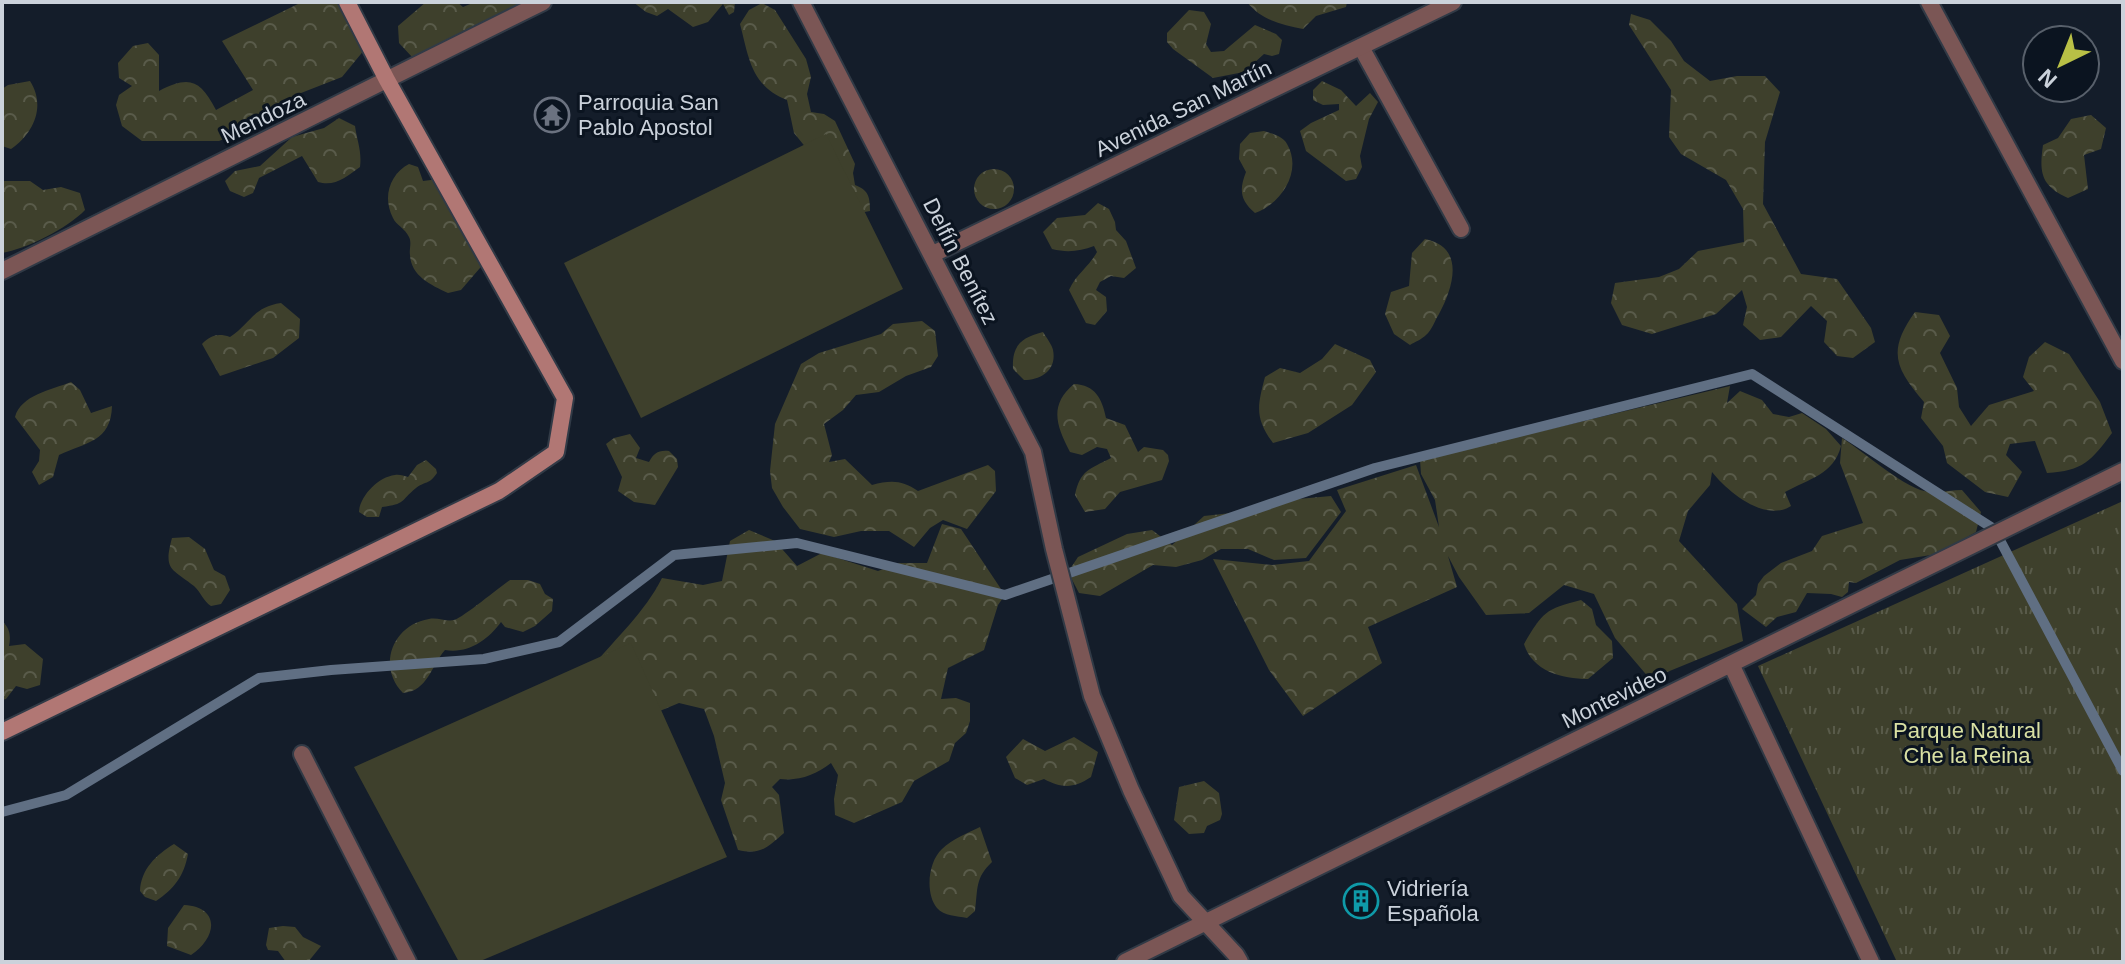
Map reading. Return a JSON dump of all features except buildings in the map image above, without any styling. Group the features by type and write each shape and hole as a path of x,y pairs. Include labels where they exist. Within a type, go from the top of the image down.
{"street":[{"path":"2,732 499,491 556,452 565,398 387,80 347,2"},
{"name":"Mendoza","path":"2,271 543,2"},
{"name":"Delfín Benítez","path":"801,2 1033,452 1092,696 1131,790 1181,896 1206,922"},
{"name":"Avenida San Martín","path":"933,254 1453,2"},
{"path":"1929,2 2123,361"},
{"path":"1361,47 1461,229"},
{"name":"Montevideo","path":"1125,962 2123,471"},
{"path":"1731,664 1871,962"},
{"path":"302,754 408,962"},
{"path":"1206,922 1240,962"}],"green space":[{"path":"302,2 350,2 365,49 342,77 301,93 273,119 219,141 142,141 122,126 116,105 119,95 132,86 119,78 118,63 133,46 148,43 159,55 159,91 179,83 193,83 205,92 216,110 253,90 222,41"},
{"path":"426,2 457,2 463,7 475,2 546,2 413,58 399,43 398,26"},
{"path":"633,2 735,2 734,12 729,15 723,4 708,22 693,27 668,9 657,16"},
{"path":"1247,2 1347,2 1346,7 1316,16 1303,29 1265,17"},
{"path":"762,3 775,10 806,59 811,77 807,94 811,112 824,114 835,121 855,164 855,185 867,194 870,211 859,213 794,133 787,100 766,87 753,70 740,24 749,10"},
{"path":"1189,10 1204,12 1211,24 1206,44 1211,52 1224,51 1255,25 1282,40 1279,54 1264,54 1244,72 1213,78 1167,42 1167,33"},
{"path":"1631,14 1650,20 1671,41 1684,61 1710,81 1737,76 1765,76 1780,92 1765,142 1763,204 1801,274 1837,279 1871,328 1875,342 1853,358 1837,356 1824,342 1827,321 1811,306 1781,337 1760,340 1743,325 1747,307 1742,290 1716,314 1652,334 1622,325 1611,303 1615,283 1659,277 1679,269 1698,251 1744,242 1743,209 1726,180 1681,154 1669,137 1671,90 1629,25"},
{"path":"30,81 37,100 35,118 19,143 11,149 2,146 2,89"},
{"path":"1322,81 1341,90 1356,106 1370,93 1378,102 1369,119 1360,156 1362,167 1356,179 1346,181 1306,151 1300,131 1339,110 1339,104 1323,105 1313,100 1313,90"},
{"path":"2091,115 2106,128 2101,149 2084,155 2088,189 2068,198 2052,189 2044,178 2041,163 2043,145 2058,138 2071,119"},
{"path":"339,118 355,126 359,146 360,167 350,174 335,182 318,182 302,156 259,178 253,193 244,197 230,191 225,181 235,171 260,166 292,137 324,128"},
{"path":"1264,131 1285,141 1291,154 1291,175 1281,194 1255,213 1242,194 1246,172 1239,159 1240,144 1250,133"},
{"path":"826,134 903,289 641,418 564,263"},
{"path":"409,164 418,167 423,181 439,179 486,261 461,290 448,293 435,287 418,274 411,262 410,239 394,220 388,202 393,180"},
{"path":"994,169 1008,175 1014,189 1008,203 994,209 980,203 974,189 980,175"},
{"path":"2,181 30,181 43,190 61,187 80,193 85,210 46,237 2,253"},
{"path":"1098,203 1109,209 1136,268 1124,278 1111,276 1100,282 1096,290 1106,297 1107,311 1095,325 1086,323 1069,290 1097,252 1094,246 1074,251 1052,249 1043,232 1057,218 1085,215"},
{"path":"1425,239 1438,243 1446,250 1453,269 1452,280 1430,330 1410,345 1394,334 1385,314 1391,292 1409,286 1412,253"},
{"path":"281,303 300,319 299,338 273,358 220,376 202,344 215,336 230,337 264,308"},
{"path":"1915,312 1939,315 1950,336 1940,353 1957,388 1959,407 1971,426 1989,405 2034,391 2023,377 2029,357 2045,342 2069,354 2100,402 2112,433 2085,463 2059,472 2047,473 2035,441 2010,444 2006,455 2022,472 2008,497 1985,492 1947,463 1943,446 1921,418 1924,402 1901,369 1898,349"},
{"path":"922,321 935,331 938,356 931,367 906,376 879,392 856,395 824,424 832,455 829,462 845,459 872,485 896,482 918,491 988,465 995,471 996,491 967,529 943,520 930,528 914,547 889,531 861,531 834,537 800,529 772,488 770,471 775,424 801,364 819,353 881,334 893,324"},
{"path":"1043,332 1052,348 1053,363 1042,376 1024,380 1013,369 1014,354 1023,340"},
{"path":"1335,344 1370,360 1376,372 1352,405 1308,433 1273,443 1259,412 1265,377 1280,368 1300,373 1322,359"},
{"path":"71,382 80,390 91,413 112,406 111,418 102,434 95,439 59,455 53,477 39,485 32,472 39,461 40,450 15,417 30,398"},
{"path":"1074,384 1087,387 1096,394 1106,418 1125,425 1138,452 1144,447 1163,450 1168,455 1162,480 1120,492 1105,509 1085,512 1075,495 1080,480 1087,471 1111,458 1107,449 1097,447 1082,455 1070,452 1057,416 1061,400"},
{"path":"1730,386 1727,403 1740,391 1762,400 1773,414 1789,417 1802,413 1826,429 1841,446 1827,469 1785,492 1791,506 1781,510 1770,511 1747,502 1712,472 1710,485 1688,511 1679,541 1737,604 1743,641 1650,679 1615,638 1594,594 1564,585 1529,613 1486,615 1448,556 1457,587 1368,627 1382,663 1303,716 1269,670 1213,559 1272,565 1309,561 1346,511 1337,490 1416,465 1439,527 1435,500 1421,474 1420,460"},
{"path":"630,434 640,448 636,458 649,462 657,453 669,451 677,459 678,467 655,505 634,502 618,491 622,477 606,444 614,438"},
{"path":"1842,438 1920,490 1962,490 1981,512 1976,532 1937,554 1900,560 1856,583 1849,582 1848,592 1842,597 1807,593 1796,612 1777,617 1766,627 1742,609 1756,595 1758,584 1764,576 1781,563 1812,551 1822,536 1863,523 1840,463"},
{"path":"426,460 436,469 437,473 432,479 399,503 382,507 379,517 367,517 359,512 366,494 376,483 395,475 408,477 417,465"},
{"path":"1331,496 1341,512 1306,558 1274,560 1248,549 1221,549 1202,560 1176,567 1153,565 1100,596 1079,593 1068,572 1078,557 1127,534 1152,530 1172,545 1204,516"},
{"name":"Parque Natural Che la Reina","path":"2123,501 2123,962 1897,962 1758,666"},
{"path":"942,524 961,529 1005,595 998,605 984,650 948,668 941,699 956,698 970,703 966,733 955,743 949,761 914,781 902,802 854,823 835,815 838,775 831,763 807,776 780,779 772,787 779,795 784,833 763,849 752,852 738,850 721,800 725,783 704,709 679,703 655,713 592,667 639,613 662,578 703,585 722,581 730,541 749,530 775,541 797,566 822,553 878,571 899,563 927,563"},
{"path":"189,537 205,549 214,570 225,576 230,590 221,604 211,606 194,586 171,568 172,538"},
{"path":"510,580 540,584 545,594 553,599 552,611 523,632 505,627 501,622 490,635 469,648 445,650 424,683 403,693 395,683 390,660 392,648 406,629 429,619 459,618"},
{"path":"1581,600 1592,609 1596,625 1612,641 1613,658 1588,679 1549,672 1534,661 1524,644 1546,613"},
{"path":"2,621 9,632 9,646 25,644 43,659 40,685 27,689 16,686 2,700"},
{"path":"631,643 727,857 478,962 459,962 354,767"},
{"path":"1074,737 1098,752 1091,777 1068,786 1044,779 1027,785 1015,778 1006,757 1023,739 1045,751"},
{"path":"1204,781 1219,793 1222,814 1220,820 1207,826 1204,833 1189,834 1174,820 1179,787"},
{"path":"980,827 992,862 980,878 975,911 967,918 947,914 933,902 931,869 946,845"},
{"path":"174,844 188,854 181,875 173,887 156,901 145,897 140,891 146,869"},
{"path":"184,905 204,911 211,924 206,940 191,955 167,946 168,928"},
{"path":"295,927 303,937 321,946 308,962 286,962 278,951 268,950 269,928"}],"waterway":[{"path":"2,812 66,795 259,678 484,659 559,642 674,555 797,543 1005,595 1375,468 1752,374 1994,529 2123,771"}],"place":[{"name":"Parroquia San Pablo Apostol","path":"552,115"},
{"name":"Vidriería Española","path":"1361,901"}]}
